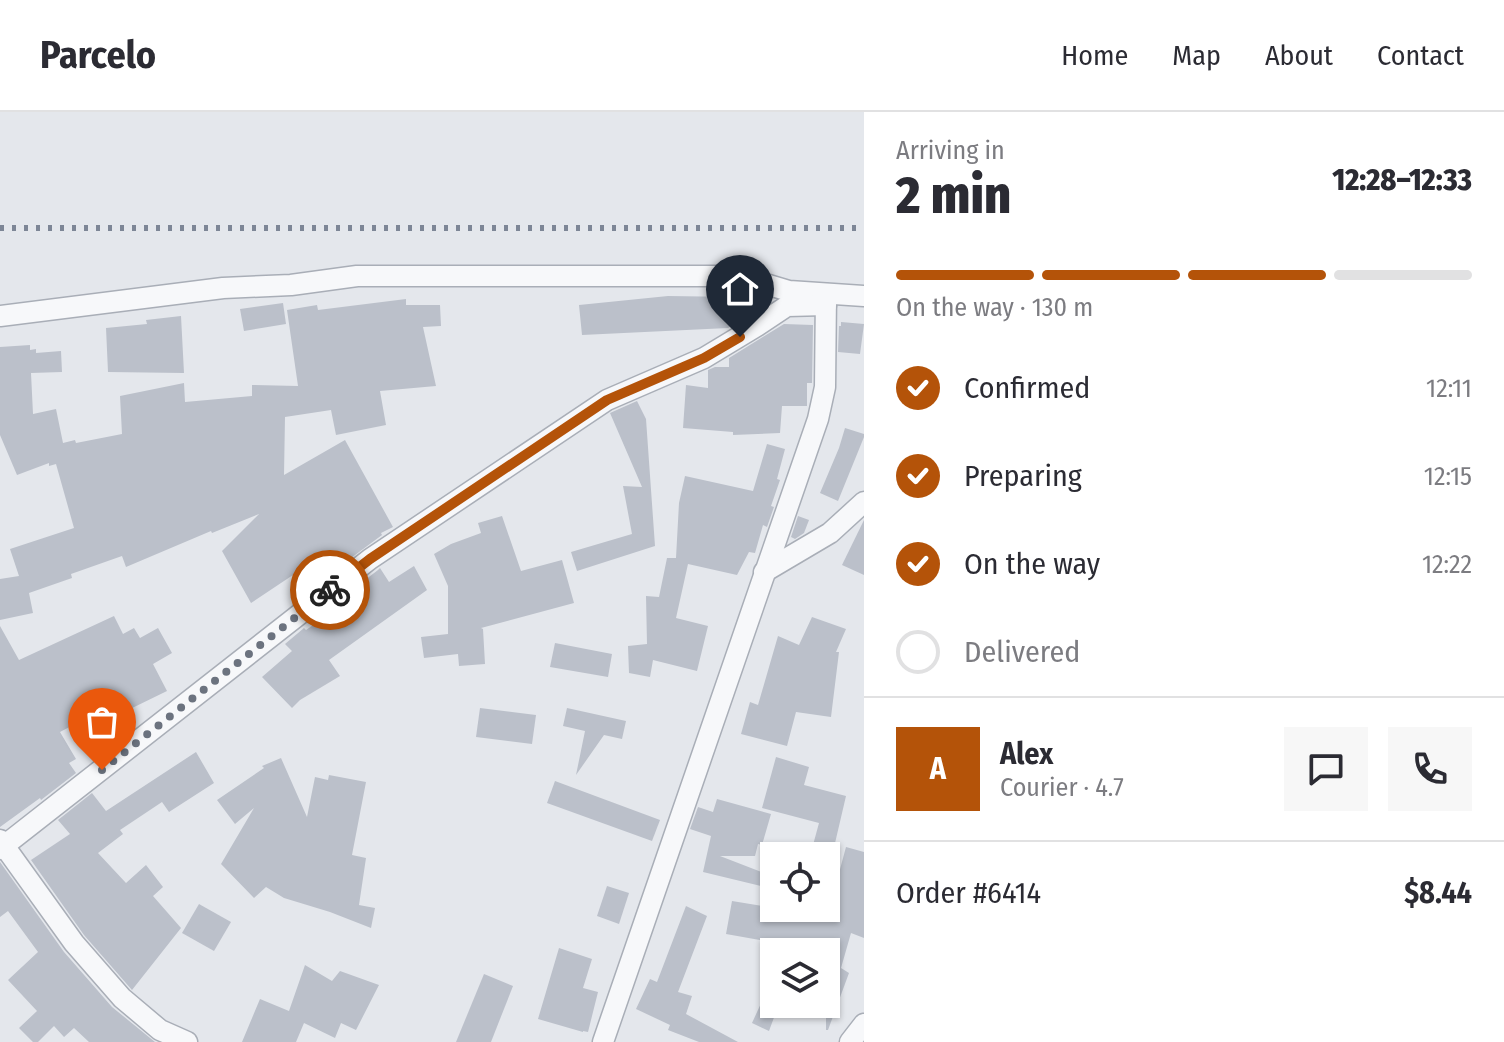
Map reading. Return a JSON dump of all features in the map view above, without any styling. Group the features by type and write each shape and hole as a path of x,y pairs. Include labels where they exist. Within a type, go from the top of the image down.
{"street":[{"path":"0,316 223,288 291,285 357,276 739,276 826,299"},
{"path":"187,1042 160,1030 122,998 74,943 1,845 370,559 607,400 704,358 787,306 864,296"},
{"path":"603,1042 818,419 825,387 826,299"},
{"path":"764,572 830,533 864,502"},
{"path":"850,1042 864,1024"}],"building":[{"path":"668,296 736,297 737,306 757,298 761,308 728,328 582,335 579,305"},
{"path":"406,299 406,305 440,305 441,326 423,327 436,386 380,391 386,425 336,435 331,410 285,417 284,475 345,440 393,527 320,581 315,572 301,581 296,573 251,603 222,551 259,514 126,567 122,556 71,574 72,578 29,593 33,613 0,620 0,579 19,576 10,549 74,528 56,464 49,466 49,463 17,475 0,435 0,347 30,345 30,350 36,349 36,353 61,351 62,372 31,373 33,414 56,409 63,443 75,440 76,443 122,434 120,396 184,383 185,402 252,396 252,385 298,386 287,310 317,305 318,310"},
{"path":"283,303 286,324 244,331 240,309"},
{"path":"181,316 184,373 108,372 106,328 147,324 146,320"},
{"path":"841,322 864,324 860,354 838,352"},
{"path":"784,324 813,325 812,383 807,383 807,406 782,406 780,433 733,435 733,432 683,428 686,385 708,388 708,370 729,367 729,358"},
{"path":"637,401 646,419 655,546 577,571 571,552 632,534 623,486 642,487 610,413"},
{"path":"845,428 864,434 864,437 838,501 820,493"},
{"path":"767,444 785,449 777,479 780,480 771,506 774,507 767,527 763,525 755,553 749,552 737,575 688,564 676,618 708,626 697,671 653,660 650,677 629,673 628,646 647,644 646,596 659,597 667,558 676,558 679,503 685,476 753,491"},
{"path":"502,516 521,571 562,560 574,603 481,628 485,664 459,666 458,654 424,658 421,637 448,634 448,586 434,554 481,533 478,523"},
{"path":"798,516 809,520 804,533 795,539 791,537"},
{"path":"864,520 864,575 842,565"},
{"path":"414,566 427,590 329,660 340,676 292,708 262,677 292,651 285,644 304,628 306,630 337,609 334,604 380,568 389,582"},
{"path":"114,616 123,634 134,628 140,638 158,628 172,653 153,664 167,691 124,712 119,701 60,732 76,759 69,763 76,773 0,827 0,626 19,660"},
{"path":"812,617 846,629 836,652 839,652 831,717 796,712 787,746 741,734 750,702 758,705 778,636 799,645"},
{"path":"555,643 612,654 608,677 550,667"},
{"path":"480,708 536,715 532,744 476,737"},
{"path":"567,708 626,721 622,739 604,735 576,775 585,731 563,726"},
{"path":"196,752 214,783 169,812 162,802 120,830 123,834 98,853 126,883 146,865 163,887 153,896 181,928 132,990 84,935 31,860 70,834 58,820 92,793 106,811"},
{"path":"776,757 809,767 804,785 846,796 835,842 814,842 819,823 762,808"},
{"path":"281,758 307,817 315,777 328,780 329,775 366,782 352,855 366,858 359,905 375,908 371,928 284,898 266,887 254,898 221,864 254,808 235,824 217,800 264,768 262,766"},
{"path":"555,781 660,820 652,841 547,803"},
{"path":"717,799 771,814 755,856 720,856 760,872 760,886 703,872 711,836 690,829 698,807 713,812"},
{"path":"846,847 864,852 864,938 851,933 841,968 849,973 840,997 840,938 760,940 726,934 732,901 760,906 760,922 840,922 840,869"},
{"path":"0,862 64,952 112,1007 155,1042 89,1042 74,1028 64,1037 54,1026 38,1042 33,1042 19,1028 37,1011 8,980 38,952 8,911 0,917"},
{"path":"607,886 629,893 619,924 597,916"},
{"path":"199,904 231,922 214,951 182,933"},
{"path":"686,906 707,916 678,992 692,996 686,1014 738,1042 699,1042 668,1030 670,1025 636,1009 650,979 657,982"},
{"path":"559,948 592,959 583,988 598,992 588,1032 538,1019"},
{"path":"305,965 332,981 340,971 379,985 356,1030 341,1023 335,1038 304,1023 296,1042 242,1042 260,999 289,1011"},
{"path":"484,974 513,986 491,1042 456,1042"},
{"path":"760,1006 760,1018 774,1018 769,1031 752,1023"},
{"path":"826,1018 832,1018 828,1030"}],"railway":[{"path":"0,228 864,228"}],"way so far":[{"path":"102,770 330,590"}],"route":[{"path":"330,590 370,559 607,400 704,358 740,337"}]}
